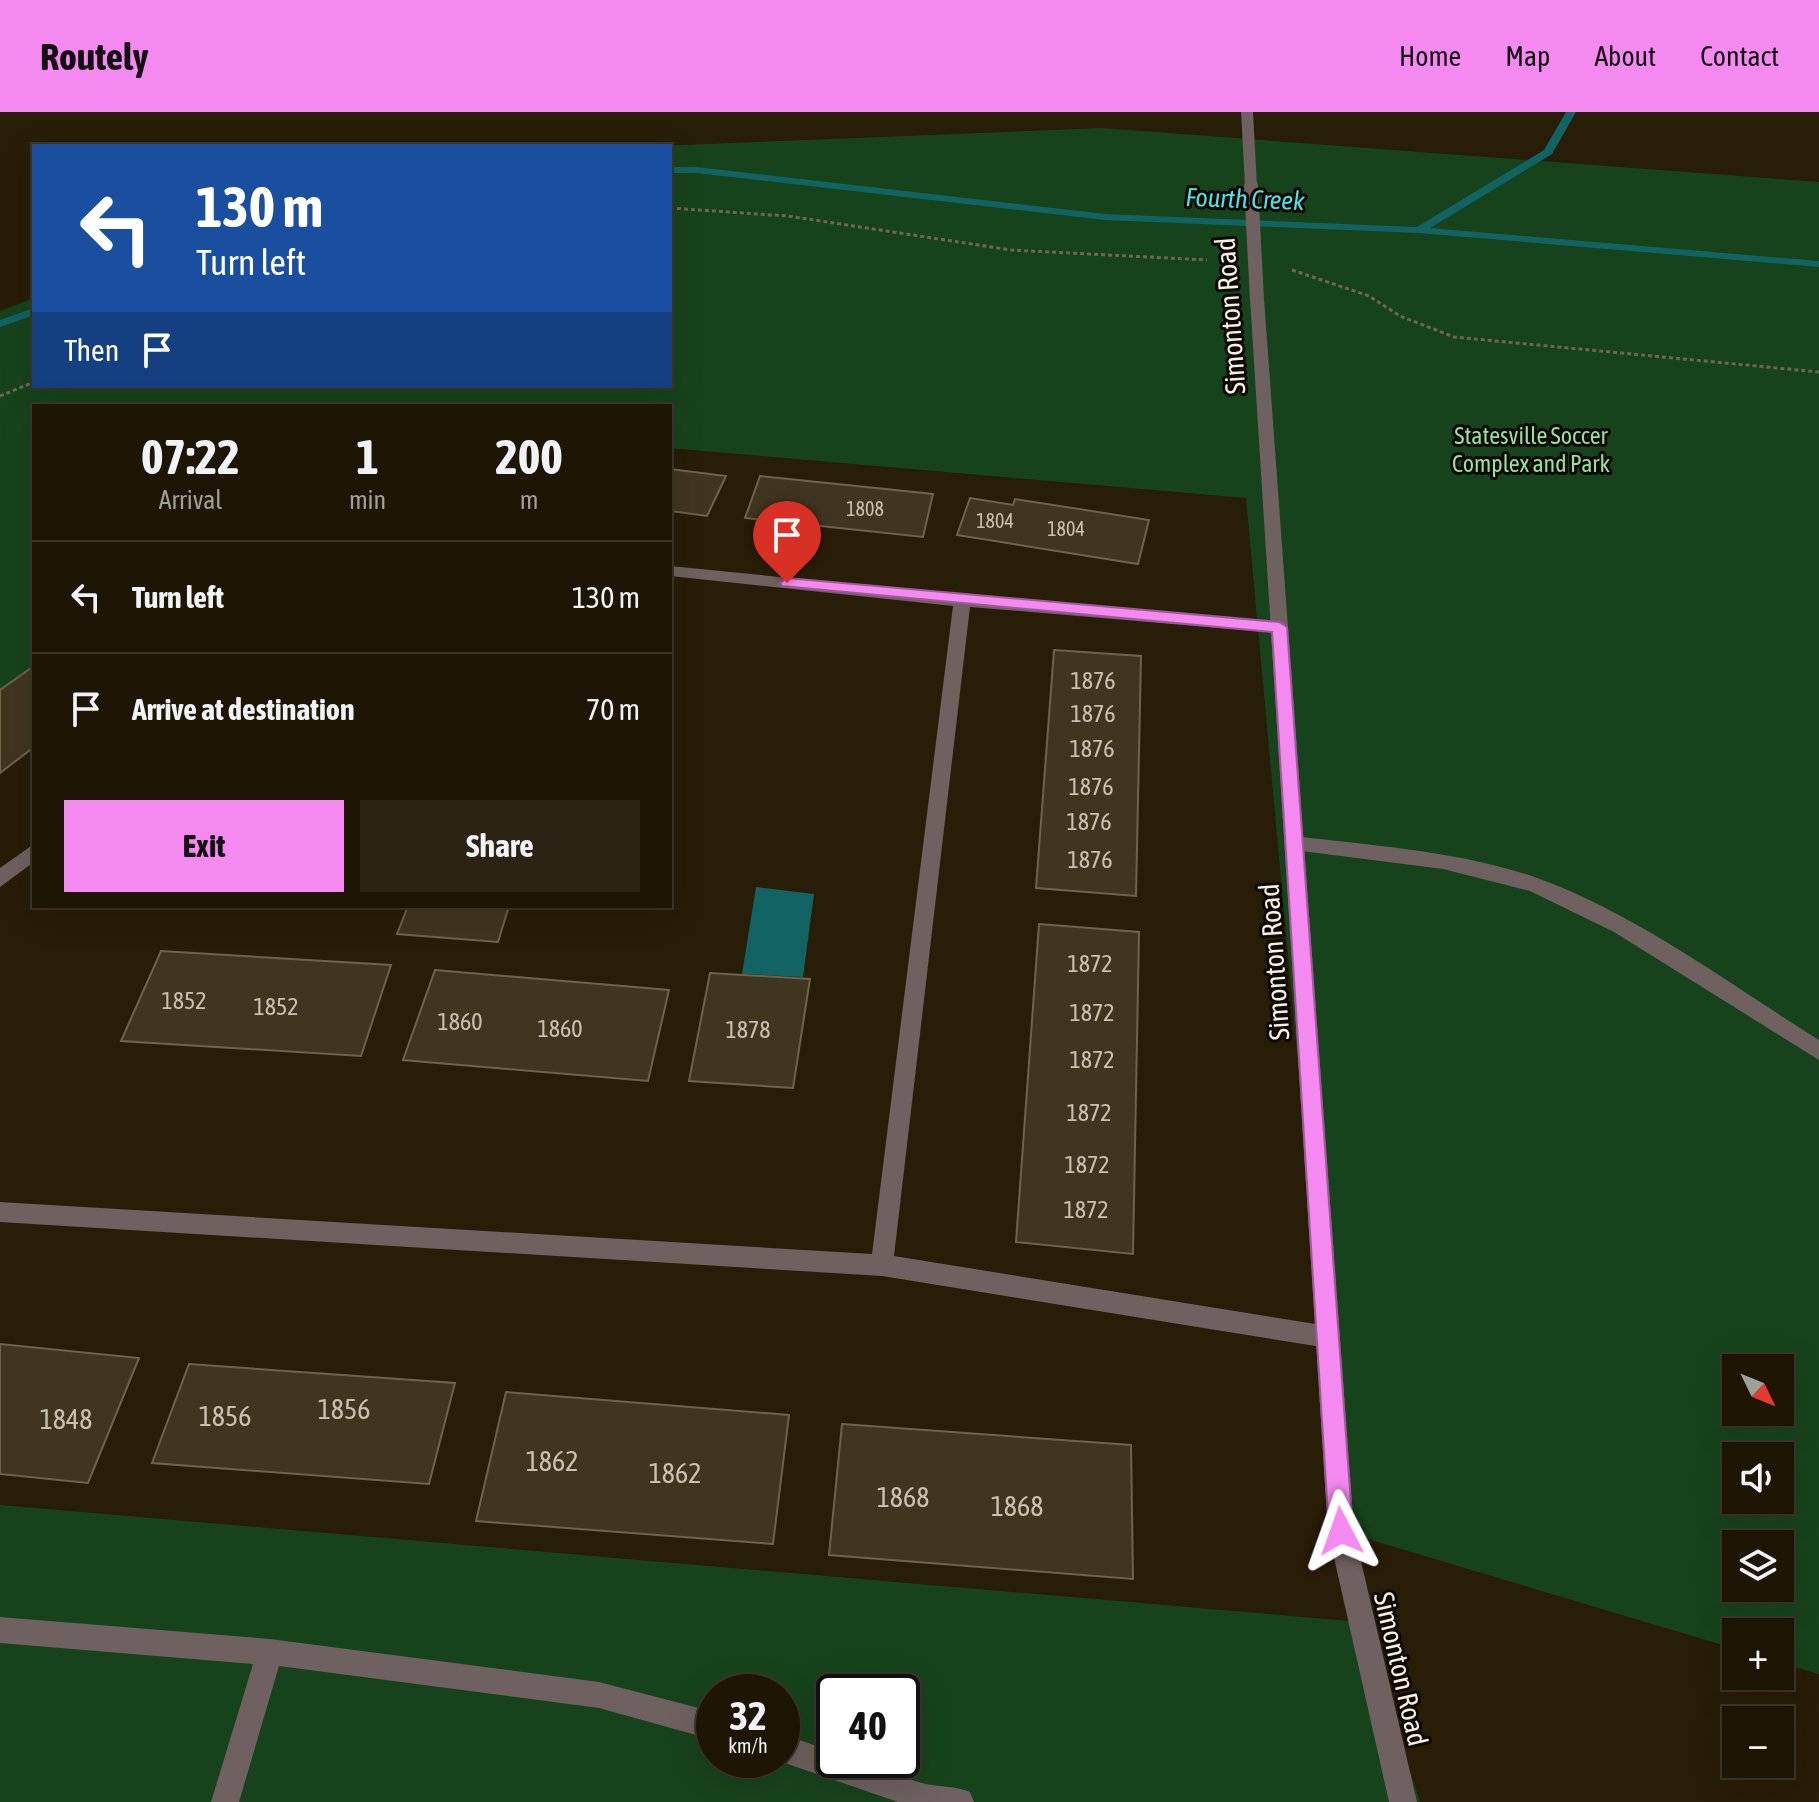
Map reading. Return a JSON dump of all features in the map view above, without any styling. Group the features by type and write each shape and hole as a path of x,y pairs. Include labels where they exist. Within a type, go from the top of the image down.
{"street":[{"name":"Simonton Road","path":"1247,112 1341,1531 1399,1801"},
{"path":"672,571 962,601 1279,627"},
{"path":"882,1265 962,601"},
{"path":"1294,843 1443,862 1535,885 1621,926 1819,1051"},
{"path":"0,879 32,853"},
{"path":"0,1212 882,1265 1328,1337"},
{"path":"0,1630 270,1652 599,1695 696,1721"},
{"path":"225,1802 270,1652"},
{"path":"800,1754 927,1798 960,1802"}],"path":[{"path":"672,208 780,217 1060,255 1207,260"},
{"path":"1292,270 1358,291 1400,316 1454,337 1819,372"},
{"path":"0,396 32,383"}],"green space":[{"name":"Statesville Soccer Complex and Park","path":"1102,128 1819,182 1819,1674 1794,1667 1794,1618 1722,1618 1722,1645 1341,1531 1246,498 672,448 672,404 32,404 32,674 0,697 0,311 32,299 32,388 672,388 672,145"},
{"path":"0,1505 1361,1622 1420,1802 0,1802"}],"water":[{"path":"756,887 814,894 803,977 742,974"}],"building":[{"path":"672,469 726,476 707,516 672,511"},
{"path":"760,476 933,494 923,537 745,518"},
{"path":"970,498 1013,505 1015,499 1149,520 1138,564 957,535"},
{"path":"1054,650 1141,656 1136,896 1036,888"},
{"path":"32,667 32,749 0,773 0,690"},
{"path":"407,908 508,908 498,942 397,934"},
{"path":"1039,924 1139,932 1133,1254 1016,1242"},
{"path":"161,951 391,965 361,1056 121,1041"},
{"path":"435,970 669,990 648,1081 403,1060"},
{"path":"710,973 810,979 793,1088 689,1081"},
{"path":"0,1344 139,1358 88,1483 0,1474"},
{"path":"189,1364 455,1383 429,1484 152,1463"},
{"path":"506,1392 789,1415 773,1544 476,1521"},
{"path":"842,1424 1131,1445 1133,1579 829,1555"}],"waterway":[{"path":"1419,230 1548,152 1571,112"},
{"name":"Fourth Creek","path":"672,170 696,170 1105,217 1419,230"},
{"name":"Fourth Creek","path":"1419,230 1819,264"},
{"name":"Fourth Creek","path":"0,324 32,312"}],"route":[{"path":"787,583 1279,627 1341,1531"}]}
